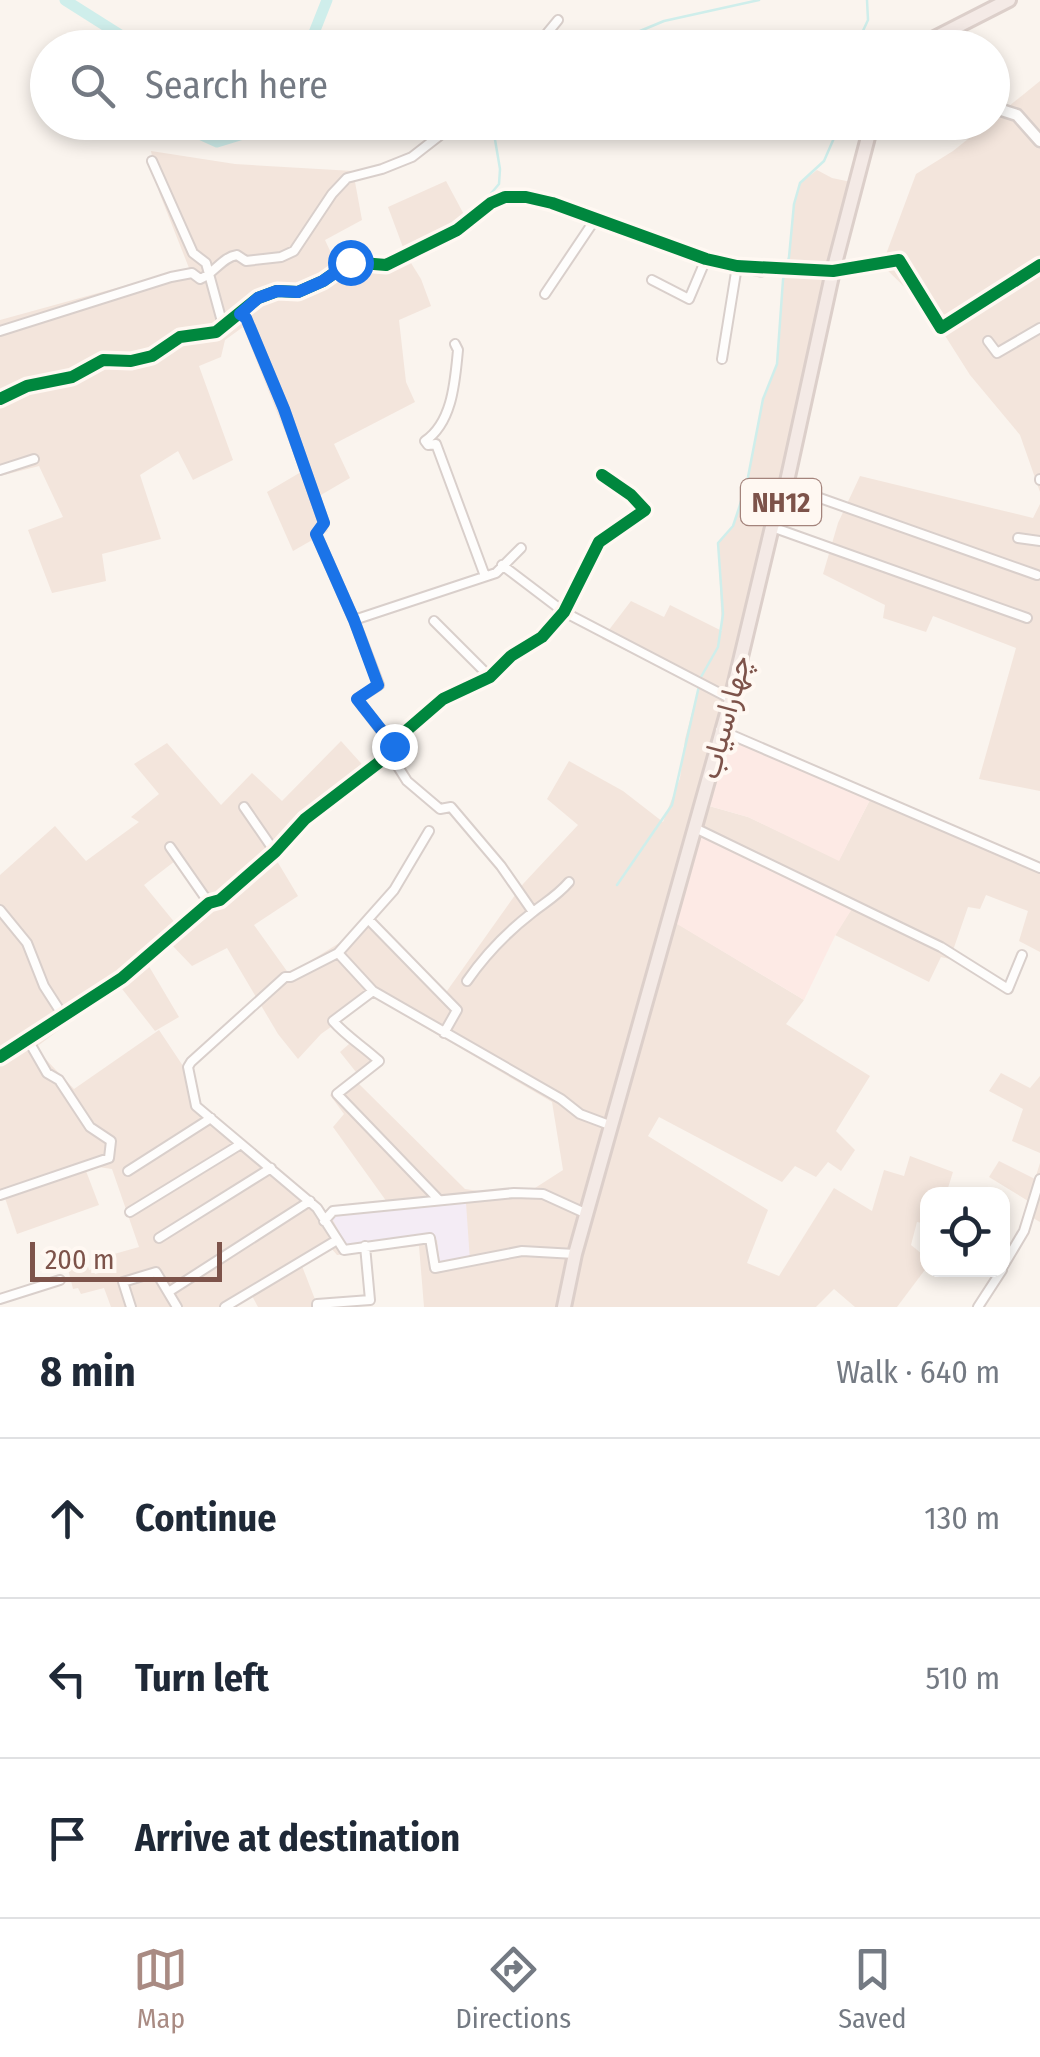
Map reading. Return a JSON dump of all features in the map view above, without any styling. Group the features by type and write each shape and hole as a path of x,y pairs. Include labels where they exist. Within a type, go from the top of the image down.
{"highway":[{"path":"951,30 1009,0"},
{"name":"چهاراسیاب","path":"568,1306 575,1254 720,730 732,699 772,527 786,486 832,272 867,140"}],"street":[{"path":"550,30 558,20"},
{"path":"1010,113 1018,115 1040,141"},
{"path":"0,331 171,278 192,273 200,280 211,276 230,256 237,255 246,261 294,251 347,178 412,156 433,140"},
{"path":"152,161 194,252 206,263 224,329"},
{"path":"0,399 27,386 72,377 103,360 131,361 152,356 180,337 224,329 258,298 277,291 298,292 350,262 386,265 457,230 505,197 552,203 706,259 760,270 832,272 902,261 905,273 941,328 1040,265"},
{"path":"545,294 596,218"},
{"path":"652,280 689,299 706,259"},
{"path":"722,359 737,266"},
{"path":"240,314 246,318 284,409 324,523 316,534 378,685 357,699 392,750 407,782 440,810 452,808 501,866 533,912"},
{"path":"988,342 997,353 1040,328"},
{"path":"455,344 450,406 435,434 425,440 428,445 436,444 485,576"},
{"path":"0,457 1,469 34,459"},
{"path":"0,1057 122,978 209,903 220,900 306,819 392,750 398,737 443,699 490,677 511,656 542,636 564,612 599,542 645,510 632,494 602,475"},
{"path":"786,486 1037,575"},
{"path":"772,527 1026,618"},
{"path":"1018,538 1040,541"},
{"path":"354,620 496,573 521,548"},
{"path":"502,565 564,612 732,699"},
{"path":"434,621 490,677"},
{"path":"720,730 1040,868"},
{"path":"244,807 274,852"},
{"path":"695,828 924,938 1008,988 1022,955"},
{"path":"429,831 394,890 338,954 284,978 191,1062 188,1068 196,1106 310,1201 344,1250 430,1238 435,1268 522,1251 575,1254"},
{"path":"170,847 209,903"},
{"path":"467,981 484,956 533,912 560,894 569,882"},
{"path":"0,910 27,943 44,986 62,1014"},
{"path":"369,920 457,1010 444,1033"},
{"path":"338,954 373,992 561,1098 580,1114 612,1126"},
{"path":"373,992 334,1020 350,1040 379,1060 337,1094 439,1200"},
{"path":"0,1195 109,1158 111,1142 90,1127 28,1040"},
{"path":"128,1172 211,1118"},
{"path":"130,1212 241,1144"},
{"path":"160,1238 270,1168"},
{"path":"1010,1256 1024,1232 1040,1179"},
{"path":"324,1222 334,1211 514,1193 543,1194 586,1214"},
{"path":"170,1291 310,1201"},
{"path":"1030,1209 1040,1215"},
{"path":"226,1307 338,1240"},
{"path":"317,1307 370,1300 365,1246"},
{"path":"131,1307 123,1282 156,1272 177,1307"},
{"path":"978,1307 997,1277"},
{"path":"0,1299 60,1280"}],"shaded area":[{"path":"1040,81 1040,492 1020,435 970,375 930,312 882,265 916,174 967,140 1010,140 1010,105"},
{"path":"151,151 235,164 353,171 362,220 325,240 338,268 388,267 404,250 388,207 446,181 468,222 411,263 431,306 399,320 406,382 415,402 334,444 350,478 314,499 328,531 293,551 267,492 301,472 243,327 225,340 221,357 199,366 233,460 193,480 178,451 140,475 161,539 102,554 106,581 52,593 28,530 63,517 39,466 0,476 0,320 189,268 159,192"},
{"path":"817,170 856,183 702,804 748,817 839,860 873,794 1040,868 1040,952 1019,941 1028,911 986,895 980,909 968,907 950,959 941,957 929,982 835,935 854,905 668,918 804,1000 786,1024 870,1076 836,1131 855,1150 841,1171 828,1162 816,1177 795,1166 782,1182 659,1117 648,1136 768,1210 747,1263 779,1276 834,1188 872,1211 884,1170 904,1176 910,1156 953,1172 948,1187 920,1187 920,1223 917,1222 911,1245 920,1252 920,1276 897,1307 855,1307 834,1289 816,1307 424,1307 419,1246 337,1255 331,1248 302,1266 318,1307 258,1307 251,1294 229,1307 111,1307 104,1288 81,1294 78,1288 73,1289 68,1269 86,1260 95,1274 114,1269 107,1256 139,1247 112,1169 98,1167 86,1171 99,1205 17,1234 4,1195 0,1196 0,875 55,826 86,861 139,822 131,817 159,794 134,764 167,743 221,805 252,773 282,801 341,741 368,771 274,856 298,896 254,925 289,974 367,926 442,998 523,884 578,825 547,799 569,761 623,791 663,822 680,778 699,686 602,639 631,601 664,617 670,605 722,631 718,543 733,526 739,508 763,399 777,364 794,204 800,183","holes":["175,861 205,903 180,929 144,885","169,942 192,966 227,948 278,1034 298,1059 321,1034 373,997 552,1102 563,1170 521,1197 465,1189 358,1083 384,1063 357,1037 340,1052 356,1072 330,1095 344,1114 333,1127 392,1209 325,1215 194,1108 185,1069 159,1030 74,1089 35,1048 119,985 155,1031 179,1017 147,963"]},
{"path":"860,476 1033,518 1040,504 1040,791 979,779 1016,648 933,616 926,632 883,618 885,605 823,574 838,523"},
{"path":"720,730 873,794 839,861 748,817 702,804"},
{"path":"695,828 855,904 804,1000 667,918"},
{"path":"1001,1073 1030,1088 1040,1076 1040,1153 1012,1141 1023,1109 989,1091"},
{"path":"999,1161 1035,1179 1040,1163 1040,1222 1033,1218 1028,1201 989,1177"},
{"path":"466,1203 470,1261 440,1264 437,1240 374,1245 351,1253 330,1215"}],"waterway":[{"path":"65,0 112,30"},
{"path":"315,30 327,0"},
{"path":"642,30 664,21 759,0"},
{"path":"863,30 868,20 867,0"},
{"path":"213,140 224,140"},
{"path":"482,204 499,184 495,140"},
{"path":"617,885 672,805 701,677 718,647 723,614 718,543 733,526 739,508 763,399 777,364 794,204 800,183 824,161 833,140"},
{"path":"401,252 439,233"},
{"path":"247,301 253,294 275,287"},
{"path":"24,382 75,371"},
{"path":"0,393 17,385"}],"cycle path":[{"path":"0,399 27,386 72,377 103,360 131,361 152,356 180,337 216,332 258,298 277,291 298,292 350,262 386,265 457,230 505,197 552,203 706,259 737,266 833,271 899,260 941,328 1040,265"},
{"path":"0,1057 122,978 209,903 220,900 275,852 305,819 390,754 399,737 443,699 490,677 511,656 542,637 564,612 599,542 645,510 602,475"}],"route":[{"path":"350,262 298,292 277,291 258,298 240,314 246,318 284,409 324,523 316,534 378,685 357,699 394,746"}]}
